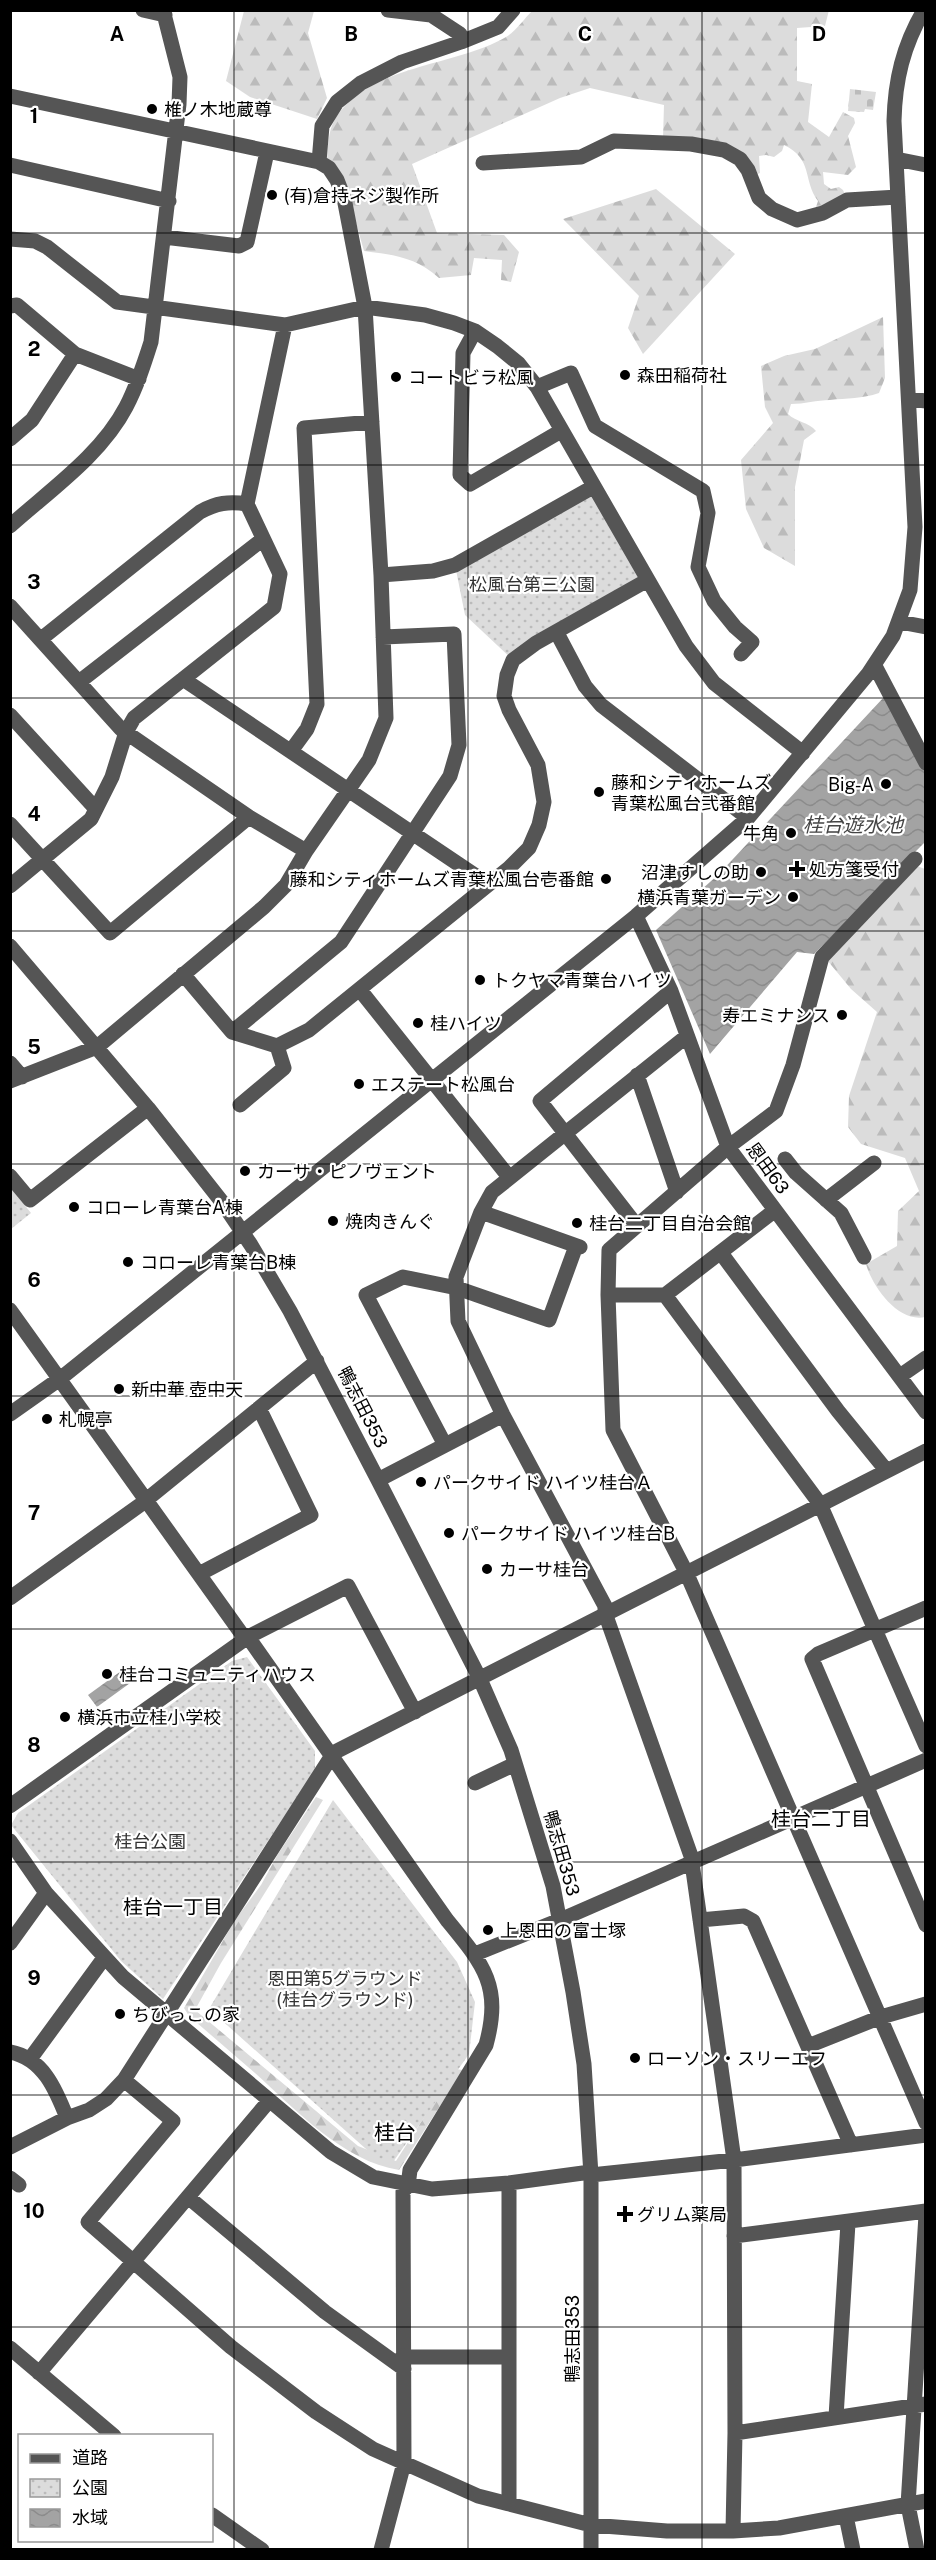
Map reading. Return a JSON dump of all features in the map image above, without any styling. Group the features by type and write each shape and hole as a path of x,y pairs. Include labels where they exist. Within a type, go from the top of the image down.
{"street":[{"path":"10,526 89,455 125,409 139,379 151,342 169,201 180,77 164,13 143,10"},
{"path":"388,10 431,15 460,34 461,42"},
{"path":"319,162 322,126 338,102 361,83 386,69 425,53 498,27 513,10"},
{"path":"10,1414 61,1378 636,916 748,818 875,666 900,622 910,590 914,560 915,527 896,159 895,97 900,63 910,33 924,10"},
{"path":"10,96 319,162 329,168 337,180 344,198 365,307 381,575 386,717 369,760 347,789 286,885 264,907 97,1047 16,1079 10,1063"},
{"path":"483,163 581,156 614,141 692,144 724,150 740,159 748,170 759,198 772,209 796,220 823,213 848,200 898,197"},
{"path":"164,237 239,246 246,242 267,152"},
{"path":"896,159 926,165"},
{"path":"10,165 169,201"},
{"path":"10,239 35,241 47,247 117,302 285,325 365,307 425,315 476,331 518,363 537,387 646,581 686,646 714,683 803,753"},
{"path":"10,306 17,305 75,354 139,379"},
{"path":"10,886 91,819 112,777 126,732 134,718 274,607 280,574 247,504 285,325"},
{"path":"476,331 463,353 460,476 470,484 561,431"},
{"path":"10,439 32,420 75,354"},
{"path":"537,387 571,374 595,426 703,491 708,513 698,567 714,601 735,627 752,642 741,654"},
{"path":"909,399 926,401"},
{"path":"291,751 307,729 317,704 304,428 372,422"},
{"path":"381,575 433,571 455,565 593,487"},
{"path":"41,639 200,512 213,505 231,502 247,504"},
{"path":"79,682 263,539"},
{"path":"183,974 232,1032 277,1046 309,1030 510,868 529,848 539,825 544,802 538,765 504,696 507,675 513,660 536,643 646,581"},
{"path":"10,606 126,732 249,817 306,851"},
{"path":"900,622 926,627"},
{"path":"557,633 585,686 601,705 748,818"},
{"path":"232,1032 341,942 450,776 459,745 454,634 383,637"},
{"path":"875,666 926,763"},
{"path":"183,679 488,884"},
{"path":"10,715 95,808"},
{"path":"10,824 110,933 249,817"},
{"path":"915,859 822,957 793,1065 776,1111 728,1147 606,1252 613,1430 686,1572 926,2123"},
{"name":"恩田63","path":"636,916 671,991 728,1147 926,1412"},
{"name":"鴨志田353","path":"10,946 148,1108 243,1232 290,1311 378,1480 480,1680 515,1764 553,1886 584,2064 591,2175 591,2550"},
{"path":"360,990 509,1177"},
{"path":"637,1226 540,1101 671,991"},
{"path":"687,1036 492,1192 481,1212 456,1277 458,1321 503,1415 605,1606 605,1613 692,1862 734,2160 733,2532"},
{"path":"240,1104 284,1068 277,1046"},
{"path":"637,1075 676,1192"},
{"path":"10,1176 30,1200 148,1108"},
{"path":"785,1159 796,1173 841,1213 864,1257"},
{"path":"826,1200 874,1163"},
{"path":"608,1294 664,1295 774,1211"},
{"path":"445,1445 366,1295 404,1277 457,1288 549,1320 578,1246 481,1212"},
{"path":"721,1253 838,1411 886,1470"},
{"path":"664,1295 820,1504 926,1746"},
{"path":"10,1310 61,1378 242,1634 248,1637 447,1920 475,1954 493,1993 492,2023 486,2045 410,2170 408,2186 403,2191 404,2463 381,2550"},
{"path":"900,1376 926,1358"},
{"path":"10,1598 146,1498 317,1361"},
{"path":"199,1574 311,1515 259,1408"},
{"path":"378,1480 503,1415"},
{"path":"10,2147 89,2110 106,2099 124,2080 331,1756 337,1751 926,1451"},
{"path":"10,1806 248,1637 348,1586 415,1712"},
{"path":"926,1608 818,1654 812,1659 926,1925"},
{"path":"475,1954 560,1920 926,1760"},
{"path":"475,1783 515,1764"},
{"path":"10,1841 46,1893 104,1958 166,2014 331,2152 373,2177 408,2186 432,2189 509,2183 579,2173 591,2175 734,2160 926,2135"},
{"path":"10,1943 46,1893"},
{"path":"700,1920 744,1916 753,1921 851,2145"},
{"path":"30,2059 104,1958"},
{"path":"808,2046 881,2017 926,2004"},
{"path":"10,2052 30,2059 54,2085 68,2118"},
{"path":"124,2080 173,2121 88,2222 272,2381 374,2449 478,2496 591,2525 667,2531 733,2532 779,2528 926,2501"},
{"path":"39,2373 269,2101"},
{"path":"508,2504 509,2183"},
{"path":"188,2197 325,2312 403,2363 508,2357"},
{"path":"734,2236 926,2213 920,2405 909,2505 917,2550"},
{"path":"837,2417 848,2223"},
{"path":"10,2348 112,2434"},
{"path":"735,2433 920,2405"},
{"path":"213,2516 262,2550"},
{"path":"846,2516 853,2550"}],"green space":[{"path":"829,10 825,26 797,28 797,81 812,84 808,122 829,137 843,112 854,118 855,123 848,136 856,167 848,175 823,172 824,184 831,189 839,187 846,197 815,210 818,201 813,193 804,164 800,157 784,145 782,151 774,157 759,156 760,173 755,175 742,153 663,138 664,105 590,88 560,98 412,164 437,233 504,235 519,252 511,282 501,280 502,260 474,258 471,275 439,278 413,261 364,251 343,177 327,160 331,128 335,119 350,101 369,87 414,69 485,47 506,37 532,11"},
{"path":"244,11 314,11 308,33 327,98 317,119 250,97 226,81"},
{"path":"850,89 876,92 873,110 848,111"},
{"path":"656,189 735,254 643,354 628,328 639,296 563,219"},
{"path":"883,317 885,378 879,393 791,404 788,414 816,431 804,440 795,487 795,566 764,548 746,509 741,460 773,423 765,407 761,366 784,356 815,349"},
{"name":"松風台第三公園","path":"593,487 642,579 513,660 465,615 455,565"},
{"path":"917,866 925,869 925,1317 915,1317 896,1309 880,1292 866,1264 897,1246 898,1211 919,1191 905,1158 861,1144 848,1127 849,1096 877,1012 851,989 827,960"},
{"path":"10,1187 31,1213 11,1229 10,1229"},
{"name":"桂台公園","path":"247,1657 315,1751 315,1770 163,1999 121,1961 11,1825 18,1813 232,1661"},
{"path":"316,1797 323,1800 221,1963 195,2010 358,2146 396,2161 455,2069 463,2070 399,2170 378,2165 359,2156 321,2132 189,2016 184,2008 235,1920 261,1885 278,1854"},
{"name":"恩田第5グラウンド (桂台グラウンド)","path":"333,1800 457,1962 475,2002 469,2054 393,2162 375,2157 209,2009"}],"water":[{"name":"桂台遊水池","path":"884,697 925,766 925,842 814,954 797,952 710,1054 656,930 719,874"},
{"path":"128,1666 137,1678 97,1707 88,1695"}],"place":[{"name":"椎ノ木地蔵尊","path":"152,109"},
{"name":"(有)倉持ネジ製作所","path":"272,195"},
{"name":"森田稲荷社","path":"625,375"},
{"name":"コートビラ松風","path":"396,377"},
{"name":"Big-A","path":"886,784"},
{"name":"藤和シティホームズ 青葉松風台弐番館","path":"599,792"},
{"name":"牛角","path":"791,833"},
{"name":"処方箋受付","path":"797,869"},
{"name":"沼津すしの助","path":"761,872"},
{"name":"藤和シティホームズ青葉松風台壱番館","path":"606,879"},
{"name":"横浜青葉ガーデン","path":"793,897"},
{"name":"トクヤマ青葉台ハイツ","path":"480,980"},
{"name":"寿エミナンス","path":"842,1015"},
{"name":"桂ハイツ","path":"418,1023"},
{"name":"エステート松風台","path":"359,1084"},
{"name":"カーサ・ピノヴェント","path":"245,1171"},
{"name":"コローレ青葉台A棟","path":"74,1207"},
{"name":"焼肉きんぐ","path":"333,1221"},
{"name":"桂台二丁目自治会館","path":"577,1223"},
{"name":"コローレ青葉台B棟","path":"128,1262"},
{"name":"新中華 壺中天","path":"119,1389"},
{"name":"札幌亭","path":"47,1419"},
{"name":"パークサイド ハイツ桂台Ａ","path":"421,1482"},
{"name":"パークサイド ハイツ桂台B","path":"449,1533"},
{"name":"カーサ桂台","path":"487,1569"},
{"name":"桂台コミュニティハウス","path":"107,1674"},
{"name":"横浜市立桂小学校","path":"65,1717"},
{"name":"上恩田の富士塚","path":"488,1930"},
{"name":"ちびっこの家","path":"120,2014"},
{"name":"ローソン・スリーエフ","path":"635,2058"},
{"name":"グリム薬局","path":"625,2214"}],"district":[{"name":"桂台二丁目","path":"821,1819"},
{"name":"桂台一丁目","path":"173,1907"},
{"name":"桂台","path":"395,2132"}]}
